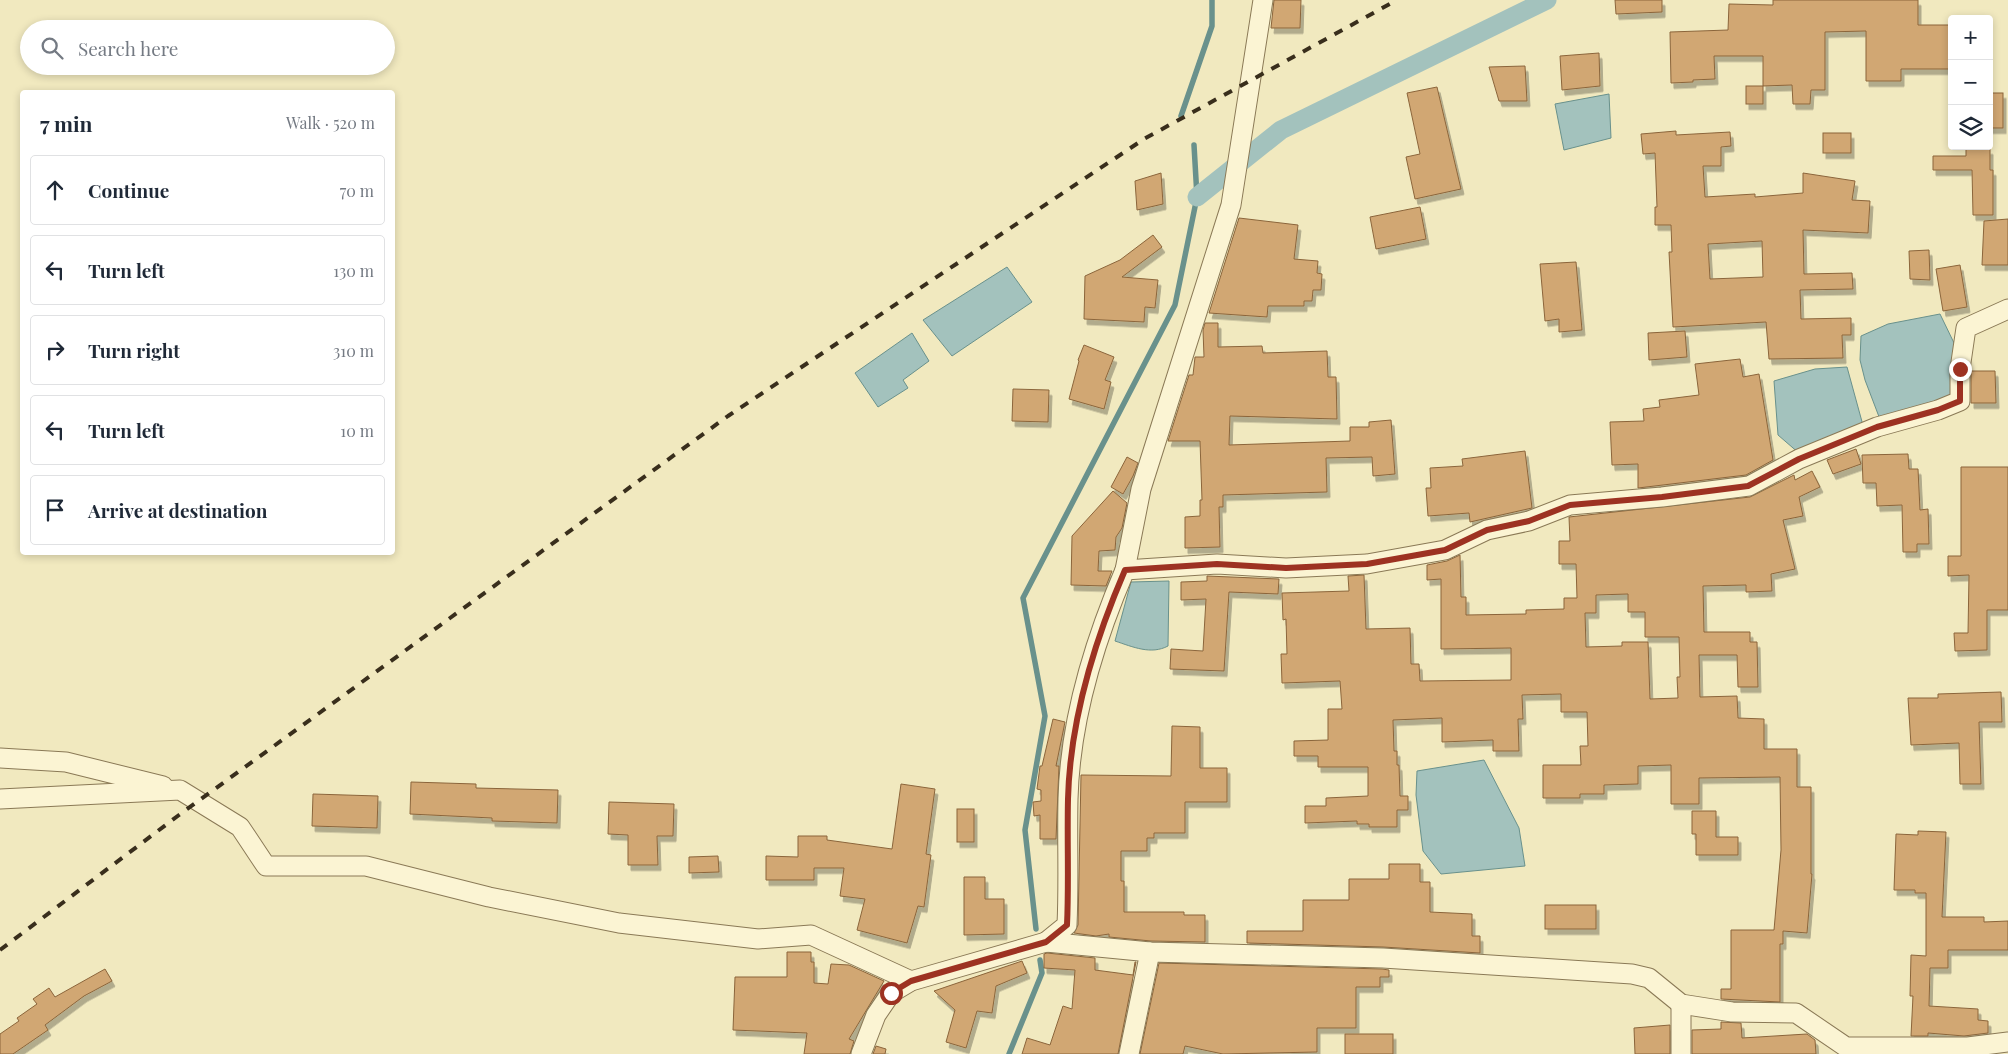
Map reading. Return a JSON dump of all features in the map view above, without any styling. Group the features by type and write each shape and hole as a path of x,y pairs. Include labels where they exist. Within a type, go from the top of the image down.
{"street":[{"path":"1046,942 1067,925 1068,797 1073,745 1081,699 1101,628 1125,570 1141,489 1231,205 1263,0"},
{"path":"1125,570 1217,564 1286,568 1367,564 1445,550 1487,530 1529,521 1570,505 1662,497 1748,486 1799,459 1877,427 1938,410 1960,401 1960,369 1966,328 2008,309"},
{"path":"0,758 66,762 180,790 240,827 266,866 366,866 489,897 619,923 758,939 811,935 911,981"},
{"path":"0,800 180,790"},
{"path":"861,1054 876,1015 891,993 911,981 1046,942 1150,952 1374,958 1632,974 1649,978 1681,1004 1732,1012 1796,1014 1846,1050 1968,1047 2008,1042"},
{"path":"1128,1054 1150,952"},
{"path":"1681,1004 1681,1054"}],"water":[{"path":"1609,94 1611,138 1564,150 1555,104"},
{"path":"1007,267 1032,302 952,356 923,320"},
{"path":"1940,314 1955,345 1953,401 1881,422 1865,380 1860,360 1861,336 1888,324"},
{"path":"912,333 929,361 903,380 908,388 878,407 855,373"},
{"path":"1847,367 1864,429 1800,454 1778,435 1774,381 1815,369"},
{"path":"1169,581 1168,646 1162,649 1149,650 1135,648 1115,641 1131,582"},
{"path":"1484,760 1519,828 1525,866 1441,874 1423,851 1416,795 1417,771"}],"building":[{"path":"1274,0 1301,0 1300,28 1271,28"},
{"path":"1615,0 1662,0 1662,12 1616,14"},
{"path":"1773,0 1918,0 1918,25 1948,25 1948,69 1901,69 1901,81 1866,81 1866,31 1825,32 1825,90 1811,90 1810,104 1793,104 1792,85 1763,86 1763,56 1714,56 1715,79 1671,83 1670,32 1728,30 1729,4 1773,5"},
{"path":"1599,53 1600,86 1562,90 1560,56"},
{"path":"1525,66 1527,101 1499,101 1489,67"},
{"path":"1746,86 1763,86 1763,104 1746,104"},
{"path":"1437,87 1461,189 1415,199 1406,157 1420,154 1407,93"},
{"path":"1993,93 2003,93 2003,128 1993,128"},
{"path":"1676,131 1676,135 1730,132 1731,146 1721,147 1721,166 1703,166 1705,197 1755,194 1755,197 1803,193 1803,173 1855,181 1852,200 1870,201 1868,233 1803,230 1804,274 1852,273 1853,289 1800,290 1801,319 1851,318 1851,335 1842,335 1843,358 1769,359 1766,322 1673,327 1669,252 1672,252 1671,225 1655,225 1655,207 1657,207 1655,153 1643,154 1641,134","holes":["1762,241 1763,277 1710,279 1708,244"]},
{"path":"1823,133 1851,133 1851,153 1823,153"},
{"path":"1966,150 1990,150 1990,170 1993,170 1993,215 1973,215 1972,170 1933,170 1933,156 1966,156"},
{"path":"1161,173 1163,204 1137,210 1135,181"},
{"path":"1420,207 1426,239 1376,249 1370,217"},
{"path":"1239,218 1298,225 1294,259 1318,261 1317,273 1322,274 1321,290 1313,290 1312,301 1304,301 1304,306 1268,306 1267,317 1209,313"},
{"path":"2008,219 2008,265 1982,265 1984,221"},
{"path":"1153,235 1162,247 1122,277 1158,280 1155,308 1145,307 1144,322 1084,319 1085,276 1120,260"},
{"path":"1929,250 1930,280 1910,279 1909,251"},
{"path":"1576,262 1582,330 1559,332 1559,319 1545,321 1540,264"},
{"path":"1960,265 1967,307 1943,311 1936,269"},
{"path":"1205,323 1218,323 1218,347 1262,346 1263,353 1327,351 1328,377 1336,377 1337,419 1230,416 1229,445 1350,441 1350,427 1369,427 1369,422 1391,420 1395,474 1373,476 1372,457 1326,458 1327,492 1223,495 1223,507 1219,507 1220,547 1185,548 1185,517 1200,516 1200,500 1202,500 1200,441 1168,441 1189,375 1193,375 1195,357 1204,357 1203,330"},
{"path":"1685,331 1687,357 1649,360 1648,333"},
{"path":"1084,345 1114,357 1105,380 1111,382 1104,409 1069,399 1078,360"},
{"path":"1740,359 1743,377 1759,374 1773,460 1746,475 1638,488 1638,464 1612,465 1610,422 1644,421 1643,409 1660,407 1659,400 1699,395 1695,364"},
{"path":"1971,371 1995,371 1996,403 1971,403"},
{"path":"1013,389 1049,390 1048,422 1012,421"},
{"path":"1856,449 1861,464 1833,474 1827,460"},
{"path":"1525,451 1532,508 1470,522 1469,513 1428,516 1426,488 1431,488 1430,468 1463,466 1462,459"},
{"path":"1908,454 1909,469 1918,469 1920,510 1928,509 1929,544 1917,544 1917,552 1903,552 1902,505 1877,506 1876,483 1863,483 1862,455"},
{"path":"1127,457 1138,463 1123,494 1111,487"},
{"path":"1961,467 2008,467 2008,610 1987,610 1987,650 1955,651 1954,633 1968,633 1969,575 1948,576 1948,556 1961,556"},
{"path":"1812,471 1820,487 1799,497 1803,516 1783,520 1795,569 1771,574 1772,591 1746,592 1746,585 1703,586 1704,632 1750,632 1750,642 1757,642 1758,687 1738,687 1737,655 1699,655 1700,697 1737,696 1738,718 1764,719 1764,749 1797,749 1797,787 1811,787 1812,874 1807,933 1783,931 1783,944 1780,944 1780,1002 1721,999 1721,989 1731,989 1731,930 1774,930 1781,850 1780,777 1699,778 1699,804 1671,804 1671,765 1638,766 1638,784 1604,785 1604,794 1580,794 1580,798 1543,798 1543,765 1581,765 1580,746 1588,746 1587,712 1561,712 1561,694 1522,695 1523,719 1518,719 1519,751 1493,751 1493,740 1442,742 1442,718 1393,720 1394,751 1397,751 1397,765 1399,765 1400,796 1408,796 1408,810 1397,810 1397,827 1369,827 1369,824 1357,824 1357,821 1305,823 1305,806 1326,806 1326,798 1368,796 1368,767 1318,767 1318,756 1294,756 1294,741 1328,740 1328,709 1342,709 1340,681 1282,683 1281,654 1287,654 1286,619 1283,620 1282,593 1349,591 1348,576 1364,575 1366,629 1410,628 1411,664 1419,664 1420,681 1511,680 1511,648 1441,649 1441,579 1427,580 1427,565 1447,561 1460,555 1461,597 1466,597 1466,615 1526,614 1526,610 1564,609 1564,598 1577,598 1576,564 1559,564 1559,541 1570,541 1569,517 1750,497 1794,475 1795,480","holes":["1628,594 1628,612 1645,612 1645,637 1679,637 1680,677 1677,677 1678,698 1650,699 1648,642 1622,642 1622,646 1586,647 1585,613 1596,613 1596,595"]},
{"path":"1113,491 1127,503 1122,528 1116,537 1115,550 1099,551 1098,571 1112,571 1106,586 1071,585 1072,536"},
{"path":"1207,576 1279,579 1278,594 1229,592 1224,671 1170,669 1171,649 1203,651 1206,599 1181,600 1181,582 1207,581"},
{"path":"2001,692 2002,722 1979,722 1981,784 1960,784 1959,743 1911,745 1908,698 1938,698 1938,694"},
{"path":"1053,719 1065,722 1056,766 1059,766 1056,839 1040,839 1040,815 1034,816 1033,802 1041,801 1041,790 1037,789 1040,766 1042,766"},
{"path":"1172,726 1200,727 1200,768 1227,768 1227,802 1185,802 1185,833 1154,833 1154,838 1147,838 1147,851 1121,851 1121,881 1124,881 1124,912 1184,912 1184,915 1205,915 1205,942 1151,941 1109,937 1109,934 1096,936 1074,933 1078,925 1081,775 1171,776"},
{"path":"411,782 476,784 476,788 558,790 557,823 492,821 492,818 410,814"},
{"path":"901,784 935,789 926,854 931,855 924,907 918,906 907,943 857,930 865,899 840,896 844,868 814,868 814,880 766,880 766,856 798,857 798,836 827,836 827,840 892,849"},
{"path":"313,794 378,796 377,828 312,826"},
{"path":"609,802 674,804 673,836 657,836 658,865 628,865 628,835 608,834"},
{"path":"957,809 974,809 974,842 957,842"},
{"path":"1692,811 1716,811 1716,837 1738,837 1738,855 1696,855 1696,834 1692,834"},
{"path":"1918,831 1946,832 1942,917 1984,917 1984,922 2008,921 2008,950 1948,950 1948,968 1930,968 1929,1006 1978,1009 1978,1020 1988,1021 1988,1033 1964,1036 1928,1033 1928,1036 1911,1036 1913,996 1910,996 1911,955 1926,956 1926,893 1915,893 1915,890 1894,890 1896,834 1918,835"},
{"path":"718,856 719,872 689,873 689,857"},
{"path":"1389,864 1420,864 1420,882 1430,882 1430,912 1472,914 1472,936 1480,936 1480,953 1383,947 1247,943 1247,931 1303,931 1303,900 1349,900 1349,879 1389,879"},
{"path":"964,877 985,877 985,899 1004,899 1004,934 964,935"},
{"path":"1545,905 1596,905 1596,929 1545,929"},
{"path":"787,952 811,952 811,962 814,962 814,983 828,984 831,964 849,965 884,981 849,1039 854,1041 850,1054 804,1054 807,1033 733,1030 735,977 787,977"},
{"path":"1044,954 1095,958 1095,970 1133,975 1136,962 1118,1054 1022,1054 1027,1038 1050,1045 1063,1006 1072,1009 1075,970 1044,968"},
{"path":"1022,961 1027,973 996,986 992,1013 977,1011 966,1048 946,1042 955,1010 934,991"},
{"path":"1159,963 1382,969 1389,970 1389,977 1380,977 1380,987 1356,987 1356,1028 1317,1028 1317,1052 1223,1054 1185,1046 1183,1054 1140,1054"},
{"path":"105,969 112,981 84,996 45,1025 48,1030 13,1054 0,1054 0,1034 19,1021 17,1018 37,1004 33,999 49,988 55,997"},
{"path":"1721,1022 1741,1023 1742,1038 1807,1034 1815,1040 1816,1054 1692,1054 1692,1030 1721,1029"},
{"path":"1670,1025 1670,1054 1635,1054 1634,1028"},
{"path":"1345,1034 1393,1034 1393,1054 1345,1054"},
{"path":"876,1046 886,1049 885,1054 873,1054"}],"waterway":[{"path":"1181,116 1212,26 1212,0"},
{"path":"1197,197 1281,130 1547,0"},
{"path":"1036,929 1025,830 1045,716 1023,598 1175,305 1197,197 1194,145"},
{"path":"1009,1054 1042,973 1040,960"}],"railway":[{"path":"0,950 179,815 728,416 1144,139 1397,0"}],"route":[{"path":"891,993 911,981 1046,942 1067,925 1069,886 1068,797 1073,745 1081,699 1104,619 1125,570 1217,564 1286,568 1367,564 1445,550 1487,530 1529,521 1570,505 1662,497 1748,486 1799,459 1877,427 1938,410 1960,401 1960,369"}]}
